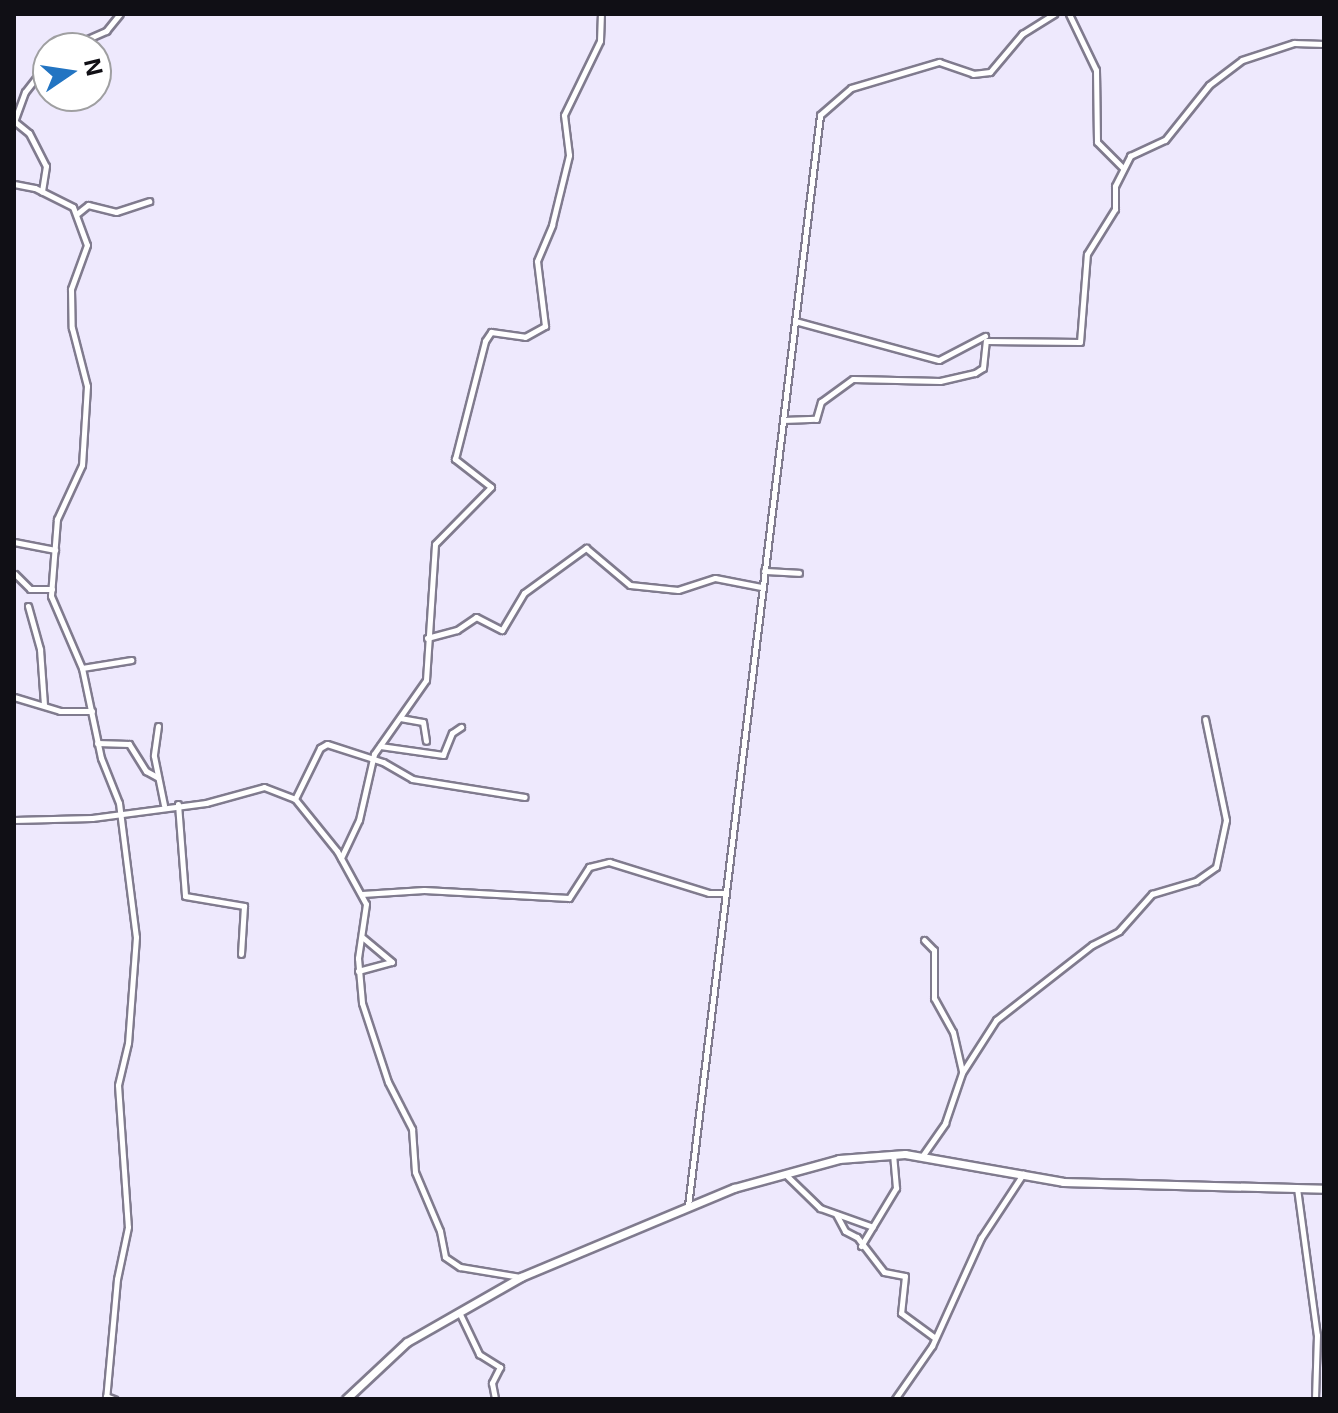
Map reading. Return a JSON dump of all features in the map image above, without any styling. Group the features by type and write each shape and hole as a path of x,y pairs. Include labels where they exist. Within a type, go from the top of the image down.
{"street":[{"path":"104,32 120,14"},
{"path":"341,858 359,820 373,758 426,680 426,638 437,579 435,544 491,487 455,459 485,341 491,332 525,337 545,326 537,261 552,225 569,155 564,115 600,41 601,14"},
{"path":"688,1206 821,113 851,88 939,62 988,73 1022,34 1054,14"},
{"path":"1069,14 1096,70 1097,142 1123,168"},
{"path":"783,420 816,419 821,402 853,379 940,381 980,372 986,341 1080,342 1087,254 1115,209 1115,186 1133,154 1170,136 1203,92 1242,60 1294,43 1324,44"},
{"path":"32,83 25,92 14,122 29,133 46,166 42,192"},
{"path":"14,184 42,192 78,213 87,245 73,283 71,320 87,386 82,465 57,519 52,604 82,668 97,743 121,813 136,958 128,1043 118,1085 128,1227 117,1279 115,1339 106,1397 114,1399"},
{"path":"78,213 88,205 122,211 149,201"},
{"path":"795,321 939,360 985,336"},
{"path":"14,542 55,550"},
{"path":"426,638 462,629 476,617 502,630 524,593 586,548 630,585 678,590 715,578 761,587"},
{"path":"764,571 799,573"},
{"path":"15,574 30,589 52,589"},
{"path":"28,606 40,649 44,705"},
{"path":"82,668 131,660"},
{"path":"14,697 44,705 92,711"},
{"path":"400,718 423,722 426,741"},
{"path":"928,1156 930,1144 946,1121 962,1073 996,1020 1092,945 1119,931 1152,894 1196,881 1216,867 1226,820 1205,719"},
{"path":"158,726 157,777 164,805"},
{"path":"379,746 442,755 461,727"},
{"path":"97,743 129,744 146,771 157,777"},
{"path":"295,799 323,745 373,758 412,779 525,797"},
{"path":"14,820 121,813 164,805 216,802 264,787 295,799 341,858 362,894 368,917 358,971 368,1028 412,1129 415,1172 440,1231 445,1257 460,1267 521,1277"},
{"path":"178,804 184,893 244,906 241,954"},
{"path":"362,894 424,890 569,898 591,865 609,862 709,893 725,893"},
{"path":"358,971 392,962 363,937"},
{"path":"924,940 934,950 934,998 953,1032 962,1073"},
{"path":"861,1246 896,1188 893,1154"},
{"path":"346,1399 396,1349 521,1277 622,1239 688,1206 839,1159 893,1154 928,1156 1076,1183 1324,1189"},
{"path":"895,1399 935,1338 981,1238 1024,1173"},
{"path":"785,1174 812,1202 873,1227"},
{"path":"1297,1188 1317,1335 1315,1399"},
{"path":"836,1214 884,1272 905,1276 901,1313 935,1338"},
{"path":"458,1311 476,1350 501,1368 492,1383 495,1399"}]}
